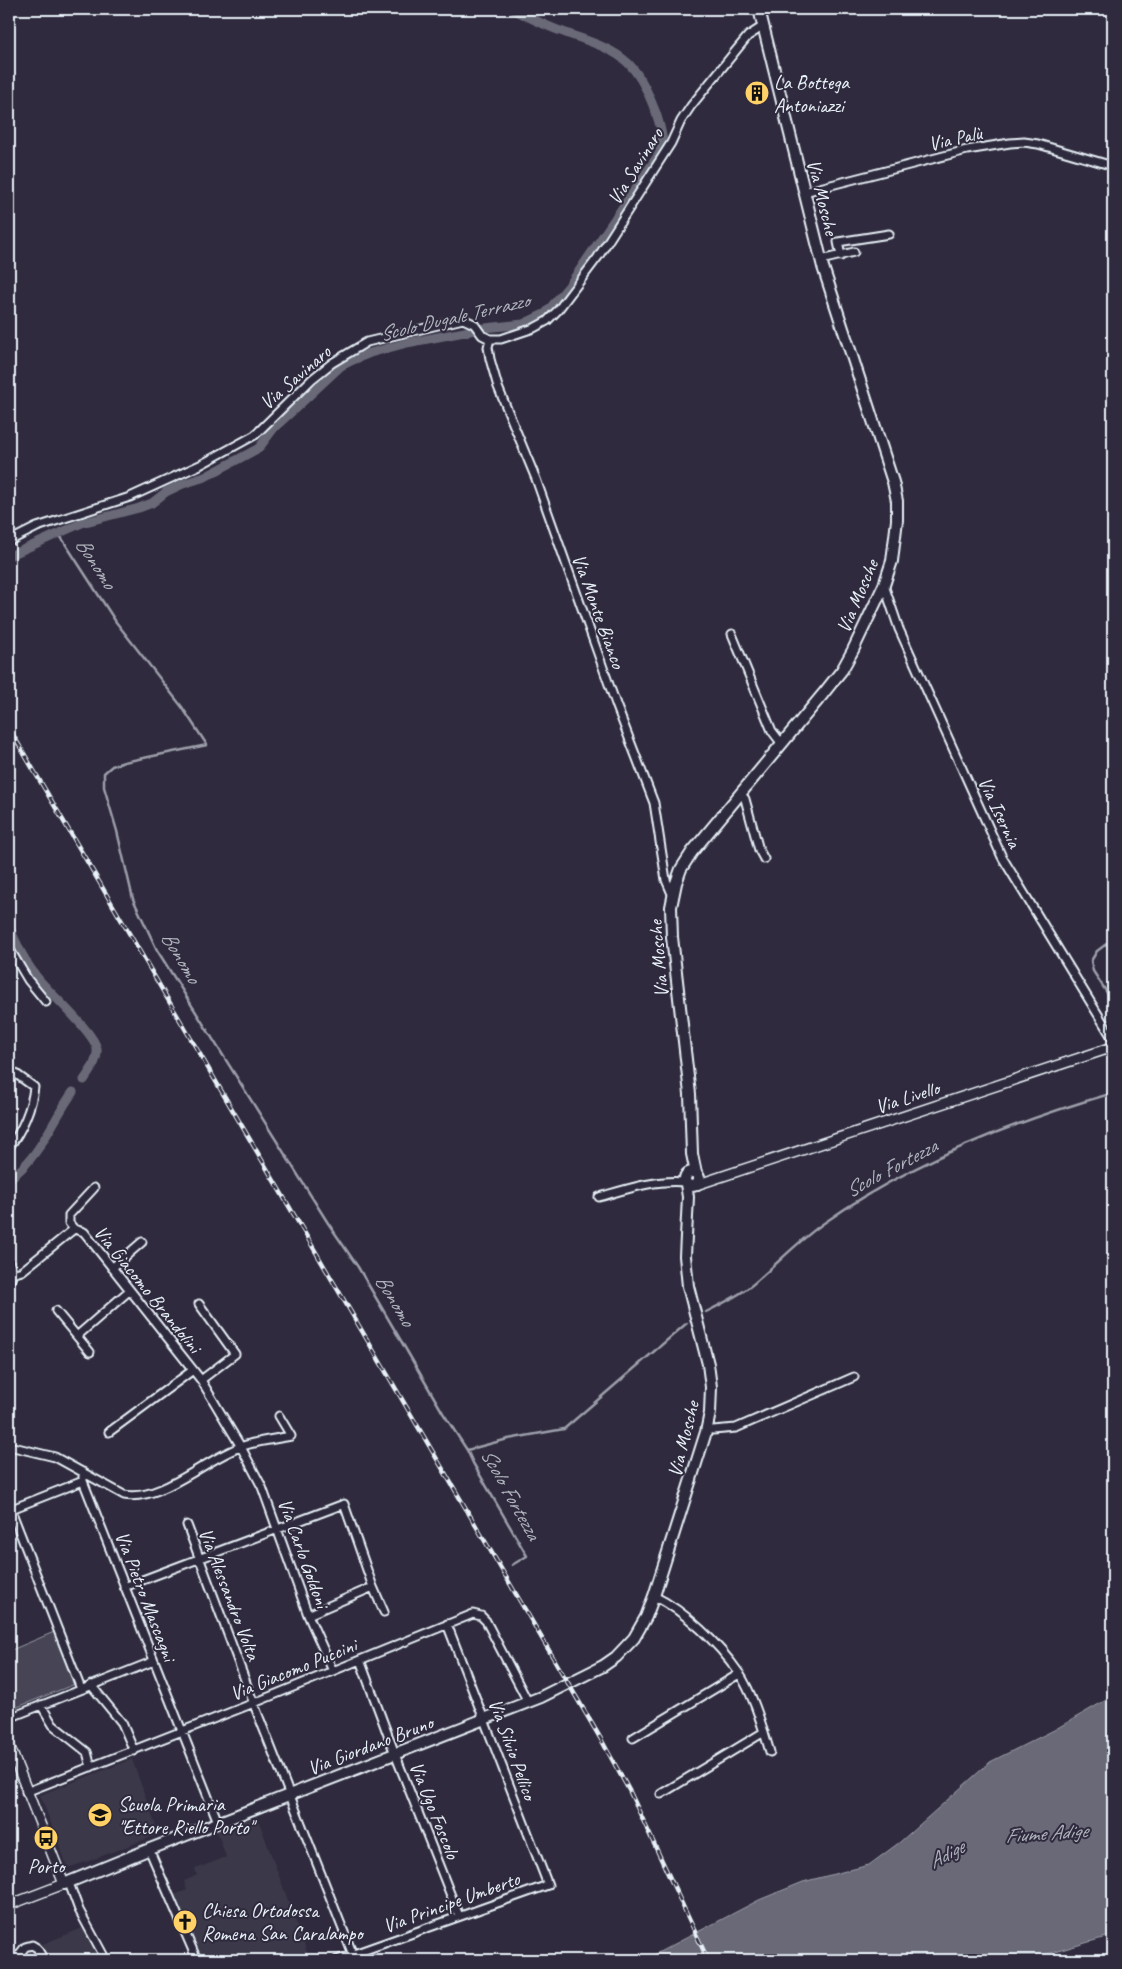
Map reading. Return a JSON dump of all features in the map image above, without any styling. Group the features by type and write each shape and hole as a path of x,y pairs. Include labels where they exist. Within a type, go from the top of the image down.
{"main road":[{"name":"Via Mosche","path":"654,1596 706,1432 712,1399 708,1364 688,1286 686,1256 692,1154 690,1094 672,937 671,907 673,896 682,869 692,852 842,670 889,573 898,520 893,482 821,260 758,9"},
{"name":"Via Giordano Bruno","path":"66,1884 149,1849 291,1795 562,1687 616,1657 634,1638 646,1617 654,1596"}],"street":[{"name":"Via Savinaro","path":"9,541 37,527 130,497 200,465 256,435 312,379 332,363 367,342 458,320 468,321 490,339 501,339 534,328 547,321 558,310 598,257 671,143 681,121 691,106 748,36 762,27"},
{"name":"Via Palù","path":"804,192 967,150 1010,143 1038,144 1113,166"},
{"path":"841,256 838,242 889,234"},
{"path":"821,260 854,252"},
{"name":"Via Monte Bianco","path":"490,339 488,347 490,359 498,386 536,479 616,707 654,803 666,880 673,896"},
{"name":"Via Isernia","path":"884,585 899,629 1002,857 1113,1039"},
{"path":"732,634 772,731 782,744"},
{"path":"741,794 746,800 759,850 764,859"},
{"path":"9,948 28,980 46,1002"},
{"name":"Via Livello","path":"689,1180 712,1180 1113,1047"},
{"path":"9,1078 12,1071 34,1086 29,1108 21,1127 9,1147"},
{"path":"599,1197 644,1184 689,1180"},
{"path":"74,1229 69,1223 69,1215 94,1188"},
{"name":"Via Giacomo Brandolini","path":"12,1274 22,1271 74,1229 84,1232 201,1380 241,1446"},
{"path":"112,1268 142,1242"},
{"path":"9,1261 12,1274 9,1283"},
{"path":"77,1336 130,1290"},
{"path":"199,1304 236,1354 201,1380"},
{"path":"56,1311 90,1352"},
{"path":"109,1432 193,1370"},
{"path":"713,1430 736,1428 854,1377"},
{"path":"9,1446 55,1457 124,1495 133,1497 143,1496 162,1488 241,1446 292,1436 279,1416"},
{"name":"Via Carlo Goldoni","path":"241,1446 262,1487 308,1614 333,1671"},
{"name":"Via Pietro Mascagni","path":"83,1472 83,1481 218,1822"},
{"path":"81,1689 9,1508 83,1481"},
{"path":"124,1587 344,1504 373,1587 384,1612"},
{"name":"Via Alessandro Volta","path":"187,1525 254,1703 354,1957"},
{"path":"308,1614 373,1587"},
{"path":"654,1596 684,1614 713,1643 739,1674 764,1732 770,1752"},
{"name":"Via Giacomo Puccini","path":"26,1792 134,1751 473,1614 484,1618 528,1702"},
{"name":"Via Silvio Pellico","path":"447,1624 548,1885"},
{"name":"Via Ugo Foscolo","path":"360,1660 459,1916"},
{"path":"9,1718 154,1661"},
{"path":"632,1738 739,1674"},
{"path":"91,1685 122,1724 134,1751"},
{"path":"41,1705 53,1725 87,1752 91,1767"},
{"path":"661,1794 764,1732"},
{"path":"9,1745 26,1792 66,1884 106,1960"},
{"path":"149,1849 197,1960"},
{"path":"9,1905 66,1884"},
{"name":"Via Principe Umberto","path":"337,1960 354,1957 459,1916 548,1885"},
{"path":"15,1960 25,1947 32,1945 37,1948 43,1957"}],"shaded area":[{"path":"54,1632 75,1684 10,1710 9,1651"},
{"name":"Scuola Primaria \"Ettore Riello Porto\"","path":"132,1759 159,1834 68,1868 40,1795"},
{"path":"257,1816 310,1960 200,1960 173,1895 187,1890 184,1881 197,1875 195,1869 226,1857 217,1831"},
{"path":"85,1927 104,1960 46,1960 40,1945"}],"water":[{"path":"1113,1696 1113,1935 1027,1960 644,1960 759,1900 803,1882 869,1865 900,1842 990,1762 1054,1730"}],"waterway":[{"name":"Scolo Dugale Terrazzo","path":"9,556 82,523 152,503 166,492 205,477 259,448 274,428 341,366 353,360 370,353 407,343 485,328 523,324 546,313 568,287 659,154 662,134 648,93 637,74 621,57 513,9"},
{"name":"Bonomo","path":"59,534 116,622 182,707 207,745 124,762 112,766 104,773 104,787 117,831 133,899 157,950 328,1223 358,1267 443,1413 467,1450"},
{"name":"Scolo Dugale Terrazzo","path":"9,815 9,860"},
{"name":"Scolo Dugale Terrazzo","path":"9,925 14,939 36,976 80,1023 94,1042 97,1049 96,1058 84,1080"},
{"name":"Scolo Fortezza","path":"1113,939 1097,951 1091,961 1093,971 1113,1002"},
{"name":"Scolo Dugale Terrazzo","path":"9,1179 29,1161 73,1092"},
{"name":"Scolo Fortezza","path":"706,1312 747,1289 814,1230 891,1181 963,1146 1000,1131 1075,1104 1113,1093"},
{"name":"Scolo Fortezza","path":"512,1565 527,1556 467,1450 508,1439 564,1429 687,1323"}],"railway":[{"path":"9,728 602,1741 630,1792 708,1960"}],"place":[{"name":"La Bottega Antoniazzi","path":"757,93"},
{"name":"Scuola Primaria \"Ettore Riello Porto\"","path":"100,1815"},
{"name":"Porto","path":"46,1838"},
{"name":"Chiesa Ortodossa Romena San Caralampo","path":"185,1922"}],"water label":[{"name":"Fiume Adige","path":"1046,1833"},
{"name":"Adige","path":"946,1854"}]}
